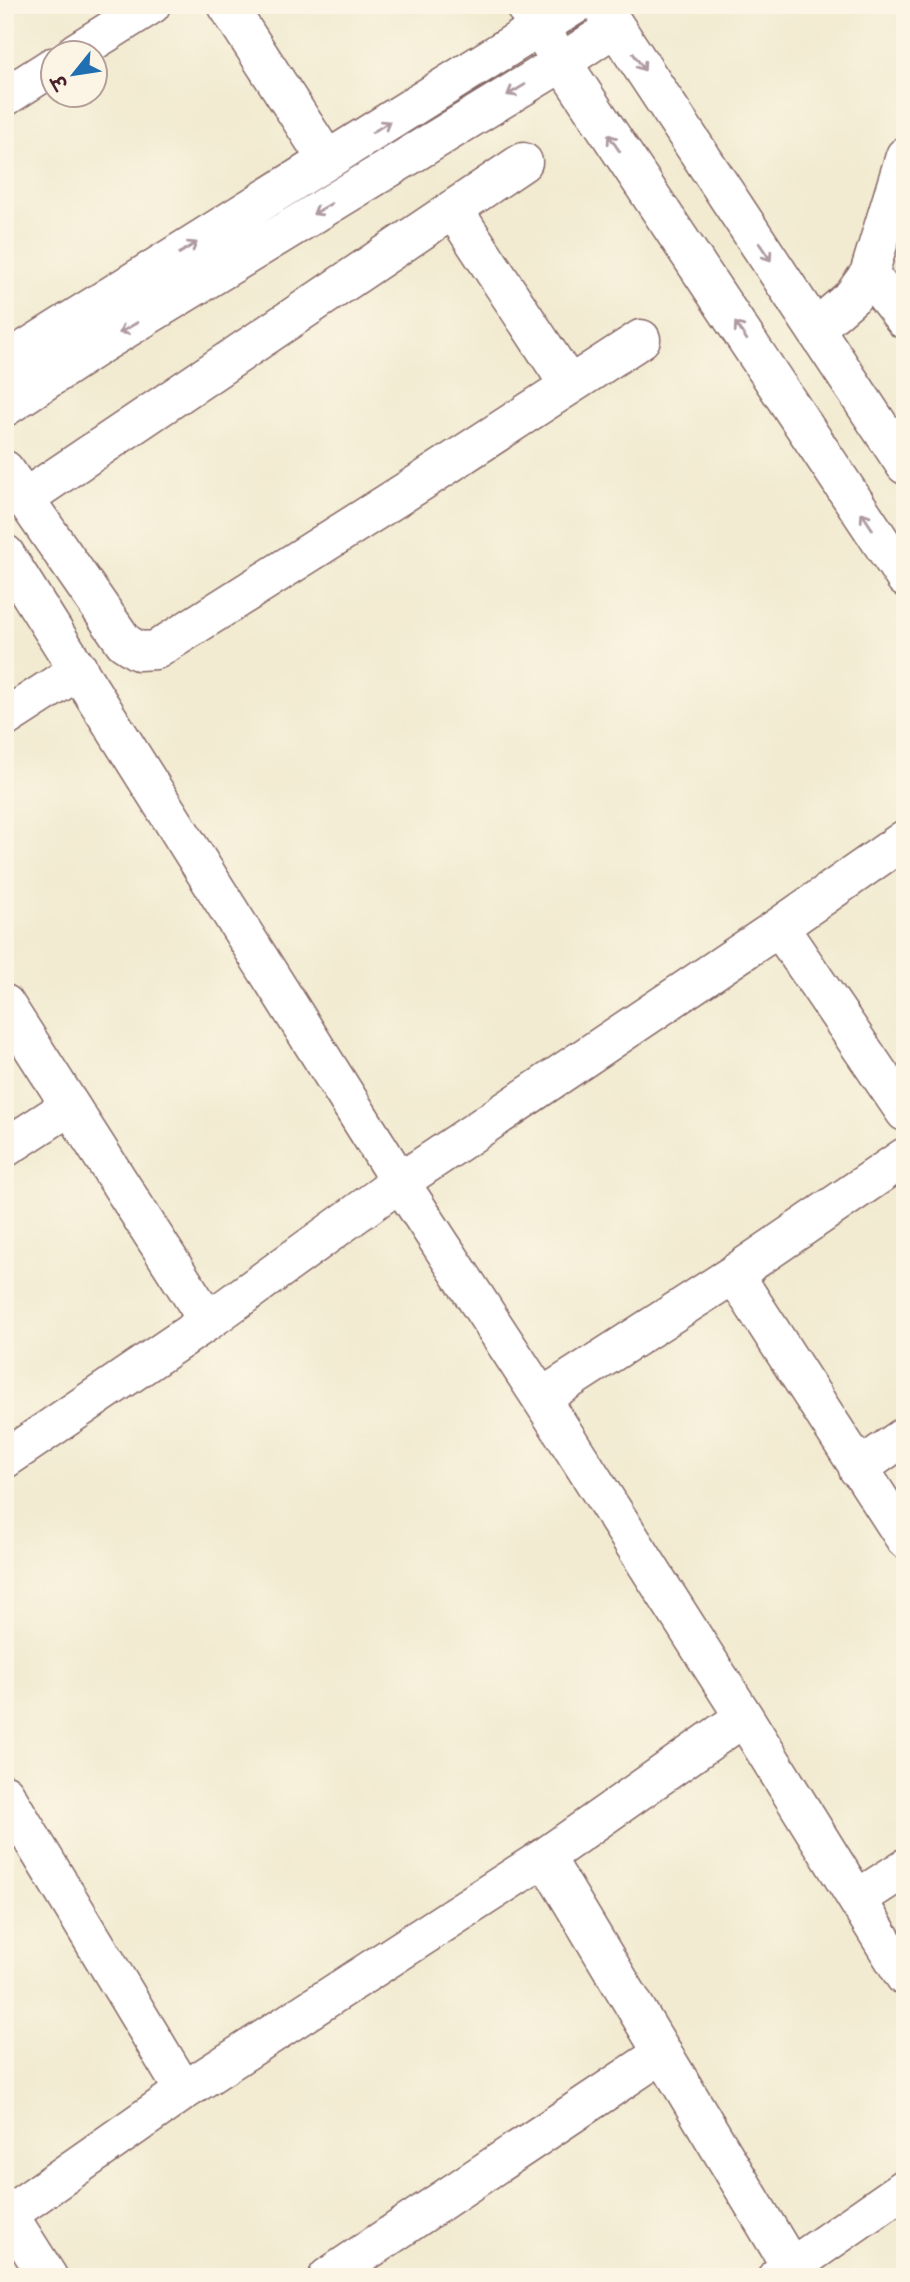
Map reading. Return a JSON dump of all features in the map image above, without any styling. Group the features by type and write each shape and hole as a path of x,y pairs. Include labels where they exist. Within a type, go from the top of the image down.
{"street":[{"path":"98,38 151,5"},
{"path":"227,5 327,160"},
{"path":"5,362 327,160 532,17 575,5"},
{"path":"5,407 101,344 561,63 608,16 905,465"},
{"path":"532,17 905,578"},
{"path":"5,97 38,76"},
{"path":"816,328 853,296 890,292 905,156"},
{"path":"523,162 453,209 15,484 124,642 138,651 156,650 641,339"},
{"path":"453,209 569,385"},
{"path":"5,554 400,1182 744,1717 905,1977"},
{"path":"5,718 79,670"},
{"path":"5,1460 208,1321 400,1182 905,839"},
{"path":"779,927 905,1112"},
{"path":"5,1004 208,1321"},
{"path":"5,1148 69,1106"},
{"path":"541,1398 734,1273 905,1157"},
{"path":"734,1273 905,1539"},
{"path":"859,1469 905,1436"},
{"path":"48,2277 7,2211 184,2091 544,1857 744,1717"},
{"path":"5,1794 184,2091"},
{"path":"544,1857 663,2053 784,2272 905,2188"},
{"path":"857,1899 905,1868"},
{"path":"328,2277 663,2053"}]}
